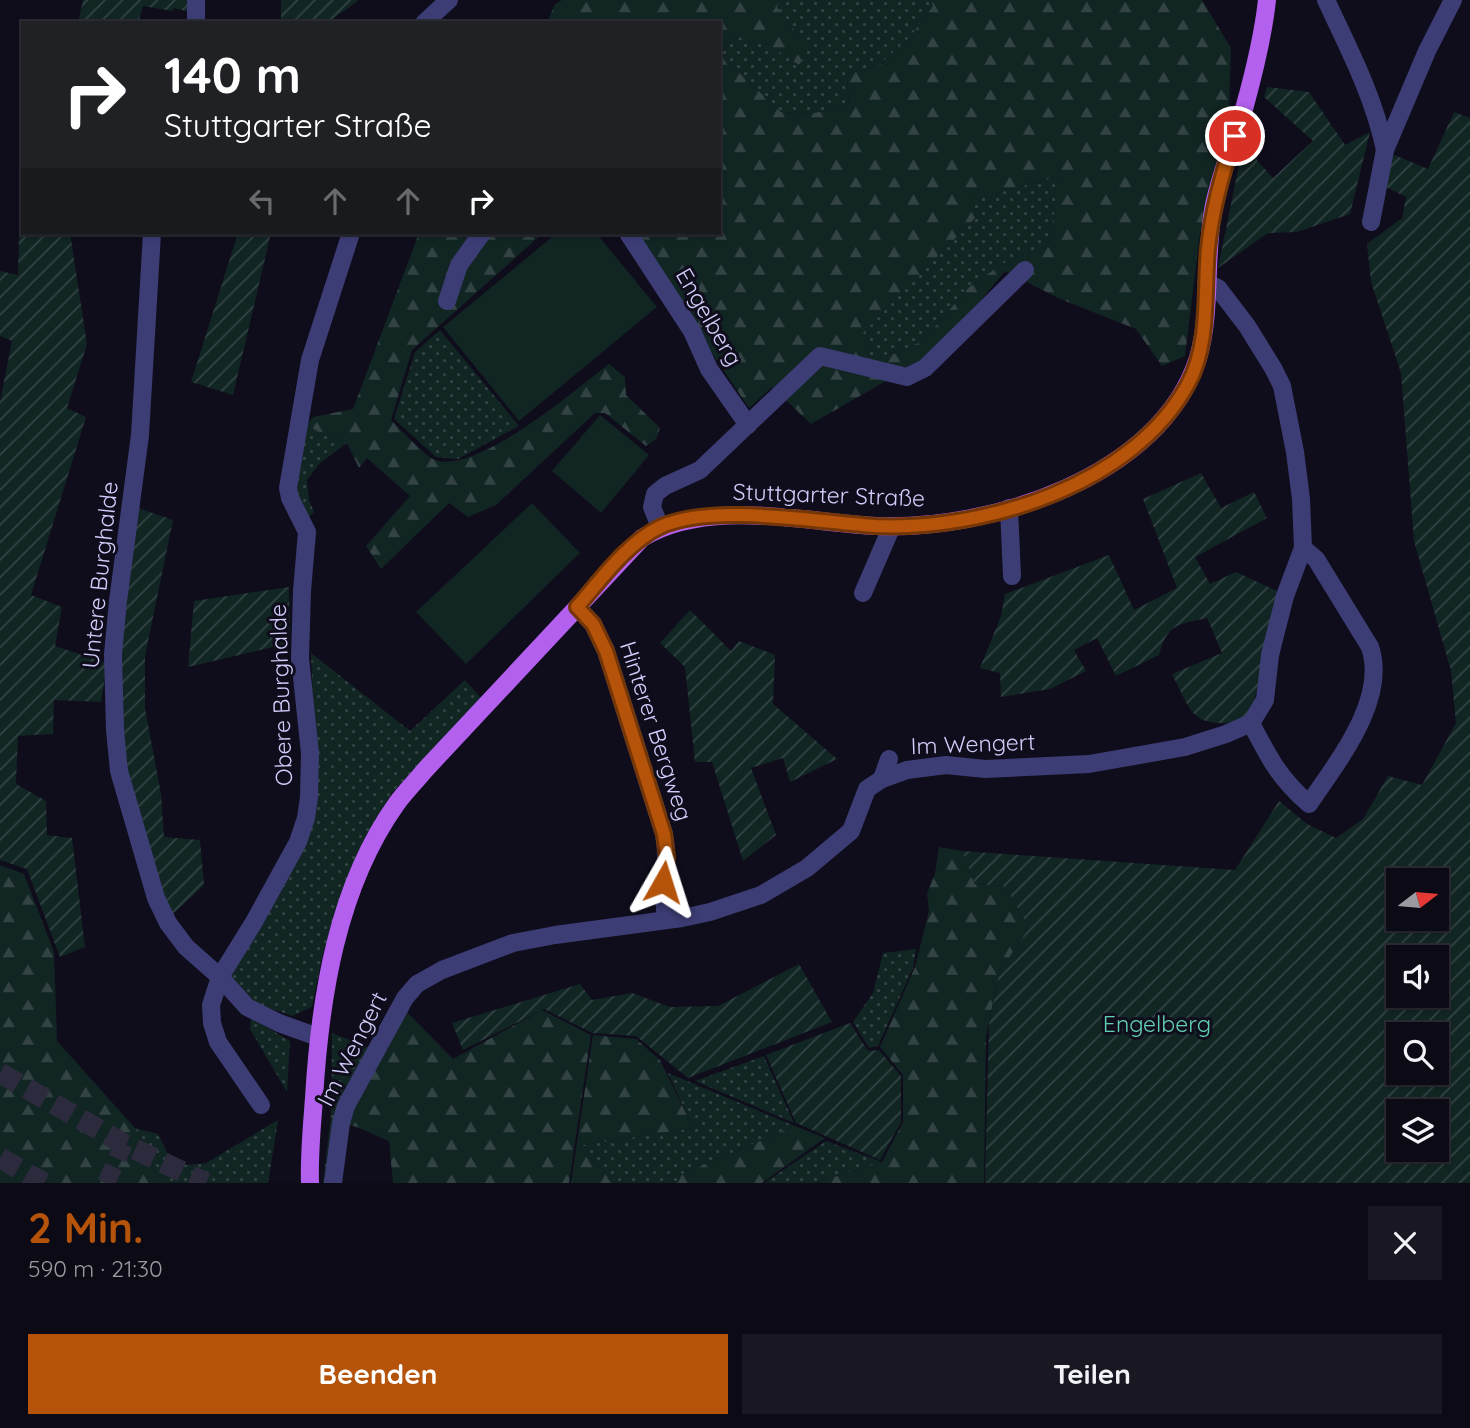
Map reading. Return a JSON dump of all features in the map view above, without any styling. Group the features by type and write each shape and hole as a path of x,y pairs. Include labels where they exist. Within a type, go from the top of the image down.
{"main road":[{"name":"Stuttgarter Straße","path":"310,1183 309,1158 318,1037 338,934 351,891 379,832 398,802 425,770 628,551 660,527 706,516 892,526 961,520 1009,508 1041,499 1102,471 1130,449 1176,404 1190,381 1199,355 1205,318 1214,205 1257,59 1267,0"},
{"name":"Stuttgarter Straße","path":"300,1183 309,1158"}],"street":[{"path":"196,0 196,21"},
{"path":"426,21 449,0"},
{"path":"1326,0 1369,93 1385,150"},
{"path":"1371,222 1385,150 1427,51 1453,0"},
{"name":"Untere Burghalde","path":"152,235 140,435 113,654 119,771 156,898 168,923 186,947 220,977 247,1007 279,1024 318,1037"},
{"name":"Obere Burghalde","path":"220,977 284,869 298,842 306,818 311,774 300,658 302,591 315,528 290,498 288,488 310,360 350,235"},
{"path":"447,301 459,265 481,235"},
{"name":"Engelberg","path":"629,235 692,331 709,369 748,425"},
{"name":"Stuttgarter Straße","path":"660,527 652,506 655,494 665,486 700,470 820,356 907,377 925,369 1025,270"},
{"path":"1206,283 1218,288 1233,307 1262,349 1282,386 1295,452 1303,548 1285,596 1276,631 1265,699 1251,723 1278,773 1286,784 1309,804 1365,713 1372,689 1375,662 1370,647 1316,559 1303,548"},
{"path":"1009,508 1012,576"},
{"path":"863,593 892,526"},
{"name":"Hinterer Bergweg","path":"577,607 593,624 606,651 664,834 667,857 663,900 666,919"},
{"name":"Im Wengert","path":"333,1183 346,1105 405,998 417,984 442,970 513,943 682,918 761,895 807,868 851,831 867,789 882,779 907,769 946,765 985,769 1089,764 1185,747 1251,723"},
{"path":"882,779 889,759"},
{"path":"220,977 211,1004 212,1023 218,1042 261,1105"}],"green space":[{"path":"83,0 189,0 189,12 143,6 139,21 78,21"},
{"path":"281,0 359,0 330,21 281,21"},
{"path":"562,0 779,0 777,7 800,37 807,52 799,65 769,45 733,39 721,51 721,21 548,21 555,4"},
{"path":"779,0 931,0 933,6 910,37 878,66 847,74 849,104 811,114 781,112 721,56 721,52 733,39 769,45 800,65 800,37 777,7"},
{"path":"931,0 1202,0 1231,48 1228,140 1200,233 1185,356 1162,366 1136,329 1060,299 1005,271 940,350 811,424 772,387 749,408 632,235 721,235 721,56 781,112 811,114 849,104 847,74 878,66 910,37 933,6","holes":["1058,176 1050,245 1002,264 968,288 923,341 894,354 869,357 863,333 976,217 973,200"]},
{"path":"1267,87 1309,92 1345,145 1370,132 1350,214 1297,232 1268,233 1218,268 1243,145 1273,178 1313,141 1264,97"},
{"name":"Engelberg","path":"1454,112 1470,118 1470,1183 985,1183 989,1024 999,973 1029,928 1005,886 975,884 962,851 1235,870 1279,801 1307,824 1336,838 1363,819 1388,776 1422,785 1456,723 1451,671 1414,541 1401,373 1371,282 1367,244 1402,218 1406,197 1384,186 1392,154 1428,169"},
{"path":"21,162 21,235 70,235 87,344 67,408 86,417 31,595 62,607 55,646 107,663 101,702 54,700 53,734 18,736 16,784 46,801 47,835 72,838 85,947 60,957 27,869 0,860 0,402 12,341 0,336 0,271 18,275"},
{"path":"1059,176 1050,245 1002,264 968,288 923,341 894,354 869,357 862,333 976,217 972,200"},
{"path":"237,235 271,235 233,395 191,382"},
{"path":"418,235 541,235 412,350 391,420 412,442 435,460 453,461 475,455 500,443 551,409 609,364 625,377 626,395 660,428 656,439 646,446 605,413 595,413 496,505 468,517 449,503 381,569 366,546 410,496 367,458 359,468 347,443 306,426 313,417 353,409"},
{"path":"555,235 598,235 657,307 519,421 443,327"},
{"path":"440,330 519,426 458,459 436,457 394,419 415,352"},
{"path":"600,415 649,455 601,513 552,471"},
{"path":"306,426 347,443 320,463 307,480 309,500 314,512 309,517 295,503 294,477"},
{"path":"1201,473 1221,508 1254,492 1267,518 1195,557 1210,584 1236,572 1279,592 1253,708 1246,722 1215,723 1197,716 1185,701 1172,674 1222,653 1207,618 1175,627 1166,637 1159,655 1116,676 1097,638 1074,650 1086,671 1050,689 1001,697 1000,673 980,668 1001,616 1005,594 1109,555 1134,610 1177,588 1143,499"},
{"path":"532,503 580,553 466,664 416,612"},
{"path":"135,507 173,520 145,656 145,708 161,794 164,837 200,840 204,885 172,915 133,809 121,741 121,640"},
{"path":"289,587 290,643 188,667 194,601"},
{"path":"690,610 731,651 739,641 775,655 773,704 837,759 790,782 783,758 751,768 776,835 743,861 712,762 695,762 685,667 660,643"},
{"path":"311,653 410,731 465,680 481,698 392,793 363,846 342,893 323,953 312,1007 292,1016 237,993 229,979 301,848 316,778"},
{"path":"939,847 962,851 975,884 1005,886 1029,928 999,973 986,1037 984,1183 815,1183 882,1162 903,1122 903,1075 880,1047 915,967 929,911 927,893 935,874"},
{"path":"0,865 24,874 54,952 57,1041 135,1128 161,1183 0,1183"},
{"path":"916,949 913,968 878,1046 869,1048 853,1022 873,993 883,953"},
{"path":"799,964 832,1022 688,1078 636,1036 592,1033 544,1009 463,1050 452,1023 580,984 592,1000 632,993 670,1007 718,1006"},
{"path":"403,1008 453,1059 542,1010 591,1035 569,1183 393,1183 389,1141 341,1123"},
{"path":"251,1018 290,1041 287,1092 250,1029"},
{"path":"850,1023 868,1051 879,1050 901,1076 901,1122 880,1160 796,1123 766,1055"},
{"path":"332,1033 370,1048 344,1090 323,1183 331,1115"},
{"path":"593,1035 636,1039 660,1060 693,1128 577,1146 617,1183 571,1183"},
{"path":"764,1056 794,1123 695,1081"},
{"path":"668,1073 795,1126 680,1175 677,1183 617,1183 577,1146 693,1128"},
{"path":"278,1120 268,1183 161,1183 135,1128 158,1134 174,1166 206,1163"},
{"path":"795,1126 825,1138 762,1183 677,1183 680,1175"},
{"path":"826,1141 882,1162 815,1183 764,1183"}],"tunnel":[{"path":"0,1073 124,1144 206,1183"},
{"path":"106,1183 124,1144"},
{"path":"0,1158 44,1183"}],"route":[{"path":"663,882 667,857 664,834 606,651 593,624 577,607 642,538 660,527 681,520 706,516 736,516 878,526 921,525 961,520 1041,499 1102,471 1153,428 1176,404 1190,381 1199,355 1205,318 1208,248 1214,205 1235,136"}]}
